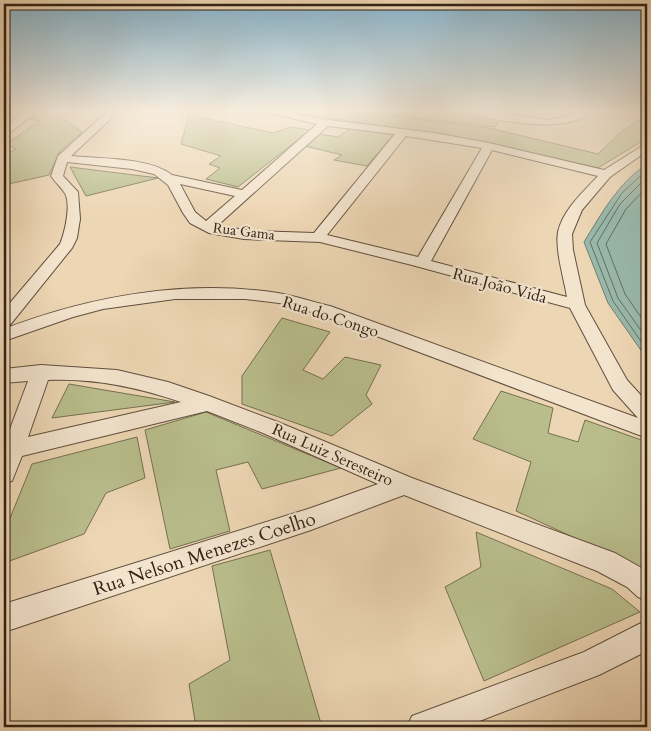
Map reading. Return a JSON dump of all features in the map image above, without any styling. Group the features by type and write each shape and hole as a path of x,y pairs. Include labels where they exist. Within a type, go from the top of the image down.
{"street":[{"path":"4,321 66,245 72,233 74,204 72,192 57,176 62,158 77,144"},
{"path":"208,227 300,144"},
{"path":"318,238 392,144"},
{"path":"477,144 606,174"},
{"path":"422,264 489,146"},
{"path":"647,146 606,174 576,210 565,234 566,250 578,305 594,339 620,385 647,415"},
{"path":"62,158 155,170 168,178 244,194"},
{"name":"Rua Gama","path":"168,178 178,189 189,215 199,224 247,235 318,238 422,264"},
{"name":"Rua João Vida","path":"422,264 578,305"},
{"name":"Rua do Congo","path":"4,335 31,323 118,302 181,294 240,294 281,298 324,310 647,430"},
{"path":"4,474 41,372"},
{"name":"Rua Luiz Seresteiro","path":"4,376 41,372 131,380 208,402 257,420 404,485 606,562 636,578 647,588"},
{"path":"14,449 208,402"},
{"name":"Rua Nelson Menezes Coelho","path":"4,618 311,519 404,485"},
{"path":"423,727 589,665 631,646 647,634"}],"green space":[{"path":"6,144 68,144 60,151 49,175 4,185 4,155 16,149"},
{"path":"181,144 292,144 238,187 206,179 220,168 209,164 221,156"},
{"path":"307,144 385,144 367,166 334,160 342,155 305,146"},
{"path":"494,144 557,144 598,154 608,144 637,144 598,168"},
{"path":"70,167 158,178 86,196"},
{"path":"282,318 330,332 303,370 323,379 345,357 381,365 366,395 372,404 332,436 242,404 242,376"},
{"path":"69,384 175,402 52,418"},
{"path":"501,391 553,408 548,433 578,442 585,420 647,442 647,571 516,511 531,462 473,439"},
{"path":"206,412 341,468 262,489 248,462 216,470 230,531 170,549 145,430"},
{"path":"137,437 145,478 106,493 84,534 4,563 4,533 32,464"},
{"path":"476,532 612,589 640,612 484,681 445,587 481,567"},
{"path":"270,550 322,727 196,727 189,684 230,660 212,566"}],"water":[{"path":"647,164 647,359 608,303 584,242 619,189"}]}
